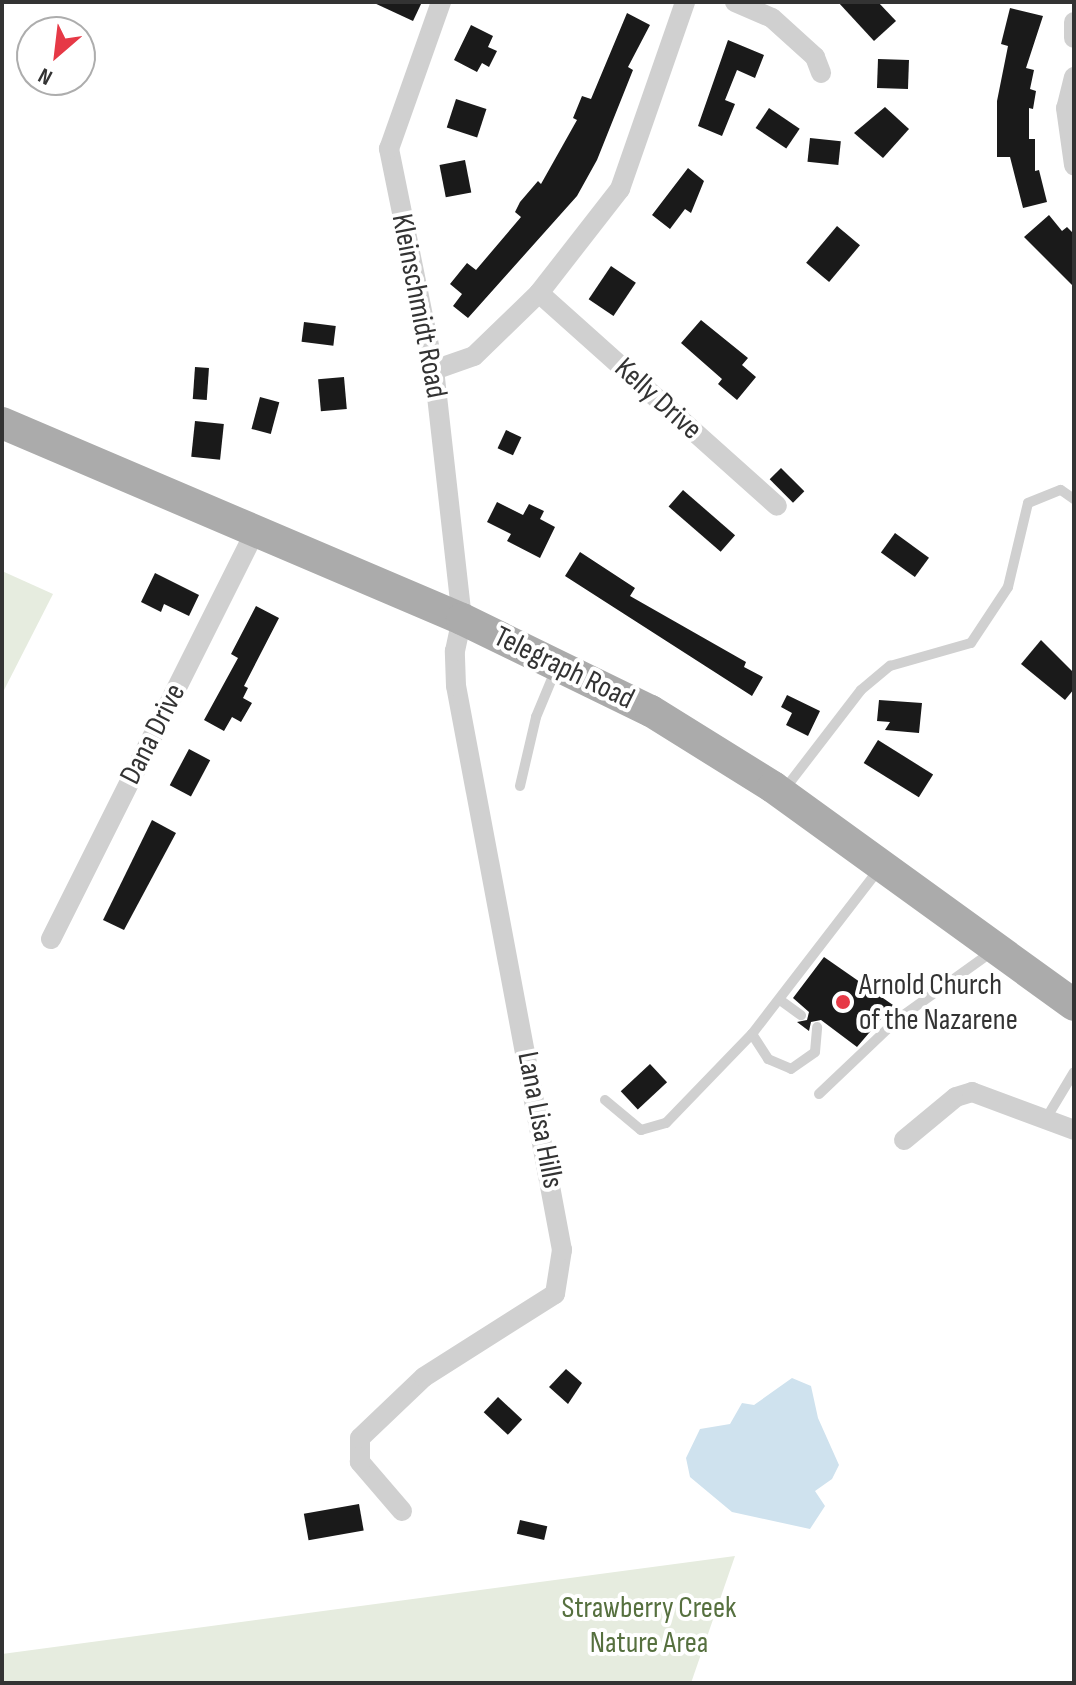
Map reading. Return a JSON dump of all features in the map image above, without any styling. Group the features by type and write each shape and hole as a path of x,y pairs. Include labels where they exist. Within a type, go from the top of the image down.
{"main road":[{"name":"Telegraph Road","path":"2,423 462,619 664,718 781,793 1074,1005"}],"street":[{"name":"Kleinschmidt Road","path":"441,2 389,149 434,370 462,619"},
{"path":"434,370 474,356 539,293 620,189 685,2"},
{"path":"735,2 772,18 815,57 821,73"},
{"path":"1074,22 1074,38"},
{"path":"1074,77 1066,108 1074,165"},
{"name":"Kelly Drive","path":"539,293 777,506"},
{"name":"Dana Drive","path":"51,939 256,530"},
{"name":"Lana Lisa Hills","path":"402,1511 360,1462 360,1438 424,1377 555,1294 562,1250 457,695 455,651 462,619"},
{"path":"904,1140 956,1097 972,1092 998,1098 1020,1112 1047,1117 1074,1130"}],"lane":[{"path":"781,793 861,690 890,666 971,643 1008,587 1028,503 1061,490 1074,499"},
{"path":"520,786 536,717 559,664"},
{"path":"605,1100 641,1130 660,1127 752,1034 882,866"},
{"path":"819,1094 898,1019 997,949"},
{"path":"780,1000 801,1015"},
{"path":"752,1034 768,1059 791,1069 815,1052 817,1027"},
{"path":"1047,1117 1074,1072"}],"green space":[{"path":"2,571 53,594 2,694"},
{"name":"Strawberry Creek Nature Area","path":"735,1556 691,1683 2,1683 2,1654"}],"water":[{"path":"792,1378 811,1386 818,1418 839,1465 832,1479 815,1491 825,1506 810,1529 732,1512 690,1477 686,1458 700,1429 730,1424 742,1403 754,1405"}],"building":[{"path":"372,2 422,2 413,21"},
{"path":"838,2 878,2 896,21 874,41"},
{"path":"1010,8 1043,16 1026,68 1034,70 1030,89 1036,91 1033,109 1029,108 1029,139 1035,139 1035,171 1039,170 1047,202 1023,208 1010,157 997,157 997,101 1008,46 1001,44"},
{"path":"627,13 650,25 628,67 633,70 597,160 577,196 468,318 453,306 462,294 450,284 467,263 476,270 521,217 515,212 520,202 538,181 541,184 577,120 573,118 582,96 591,99"},
{"path":"471,25 493,36 488,47 497,51 489,67 482,63 477,72 454,60"},
{"path":"728,40 764,55 755,78 737,70 725,100 735,104 722,136 698,126"},
{"path":"878,59 909,60 908,89 877,88"},
{"path":"456,99 486,109 477,137 447,128"},
{"path":"885,107 909,129 883,158 854,133"},
{"path":"769,108 800,129 786,149 756,128"},
{"path":"810,138 841,141 838,165 807,162"},
{"path":"465,160 471,192 446,197 439,165"},
{"path":"688,168 704,181 691,213 685,209 670,229 652,215"},
{"path":"1049,215 1062,231 1067,227 1074,234 1074,287 1024,237"},
{"path":"837,226 860,245 829,282 806,263"},
{"path":"611,266 636,283 614,316 589,299"},
{"path":"701,320 748,358 742,365 756,377 737,400 718,384 722,379 681,343"},
{"path":"304,322 336,326 333,346 302,342"},
{"path":"195,367 209,368 207,400 193,399"},
{"path":"344,377 347,409 321,411 318,379"},
{"path":"260,397 279,402 271,434 251,429"},
{"path":"195,421 224,424 220,460 191,457"},
{"path":"506,430 521,437 513,455 498,448"},
{"path":"781,468 804,491 793,503 770,479"},
{"path":"683,490 735,535 721,552 669,507"},
{"path":"497,502 523,515 529,504 544,511 540,519 555,527 540,558 507,541 511,534 487,522"},
{"path":"895,533 929,558 915,577 881,552"},
{"path":"580,552 635,588 630,596 746,662 744,667 763,677 752,696 565,576"},
{"path":"155,573 199,595 189,616 164,604 161,612 141,602"},
{"path":"256,606 279,618 244,686 248,688 243,698 252,703 241,722 232,717 224,731 204,720 238,658 231,654"},
{"path":"1041,640 1074,673 1074,689 1065,700 1021,664"},
{"path":"787,695 820,711 808,736 786,725 792,713 781,707"},
{"path":"879,700 922,703 919,733 885,730 890,722 877,721"},
{"path":"878,740 933,774 919,797 864,763"},
{"path":"189,749 210,760 191,796 170,785"},
{"path":"152,820 176,833 124,930 103,920"},
{"name":"Arnold Church of the Nazarene","path":"824,957 893,1005 857,1047 821,1020 811,1022 809,1031 797,1022 807,1020 809,1012 793,998"},
{"path":"650,1064 667,1082 638,1110 621,1091"},
{"path":"566,1369 582,1383 568,1404 549,1387"},
{"path":"498,1397 522,1420 508,1435 484,1412"},
{"path":"359,1504 364,1531 309,1540 304,1514"},
{"path":"520,1520 547,1526 544,1540 517,1534"}],"place":[{"name":"Arnold Church of the Nazarene","path":"843,1002"}]}
